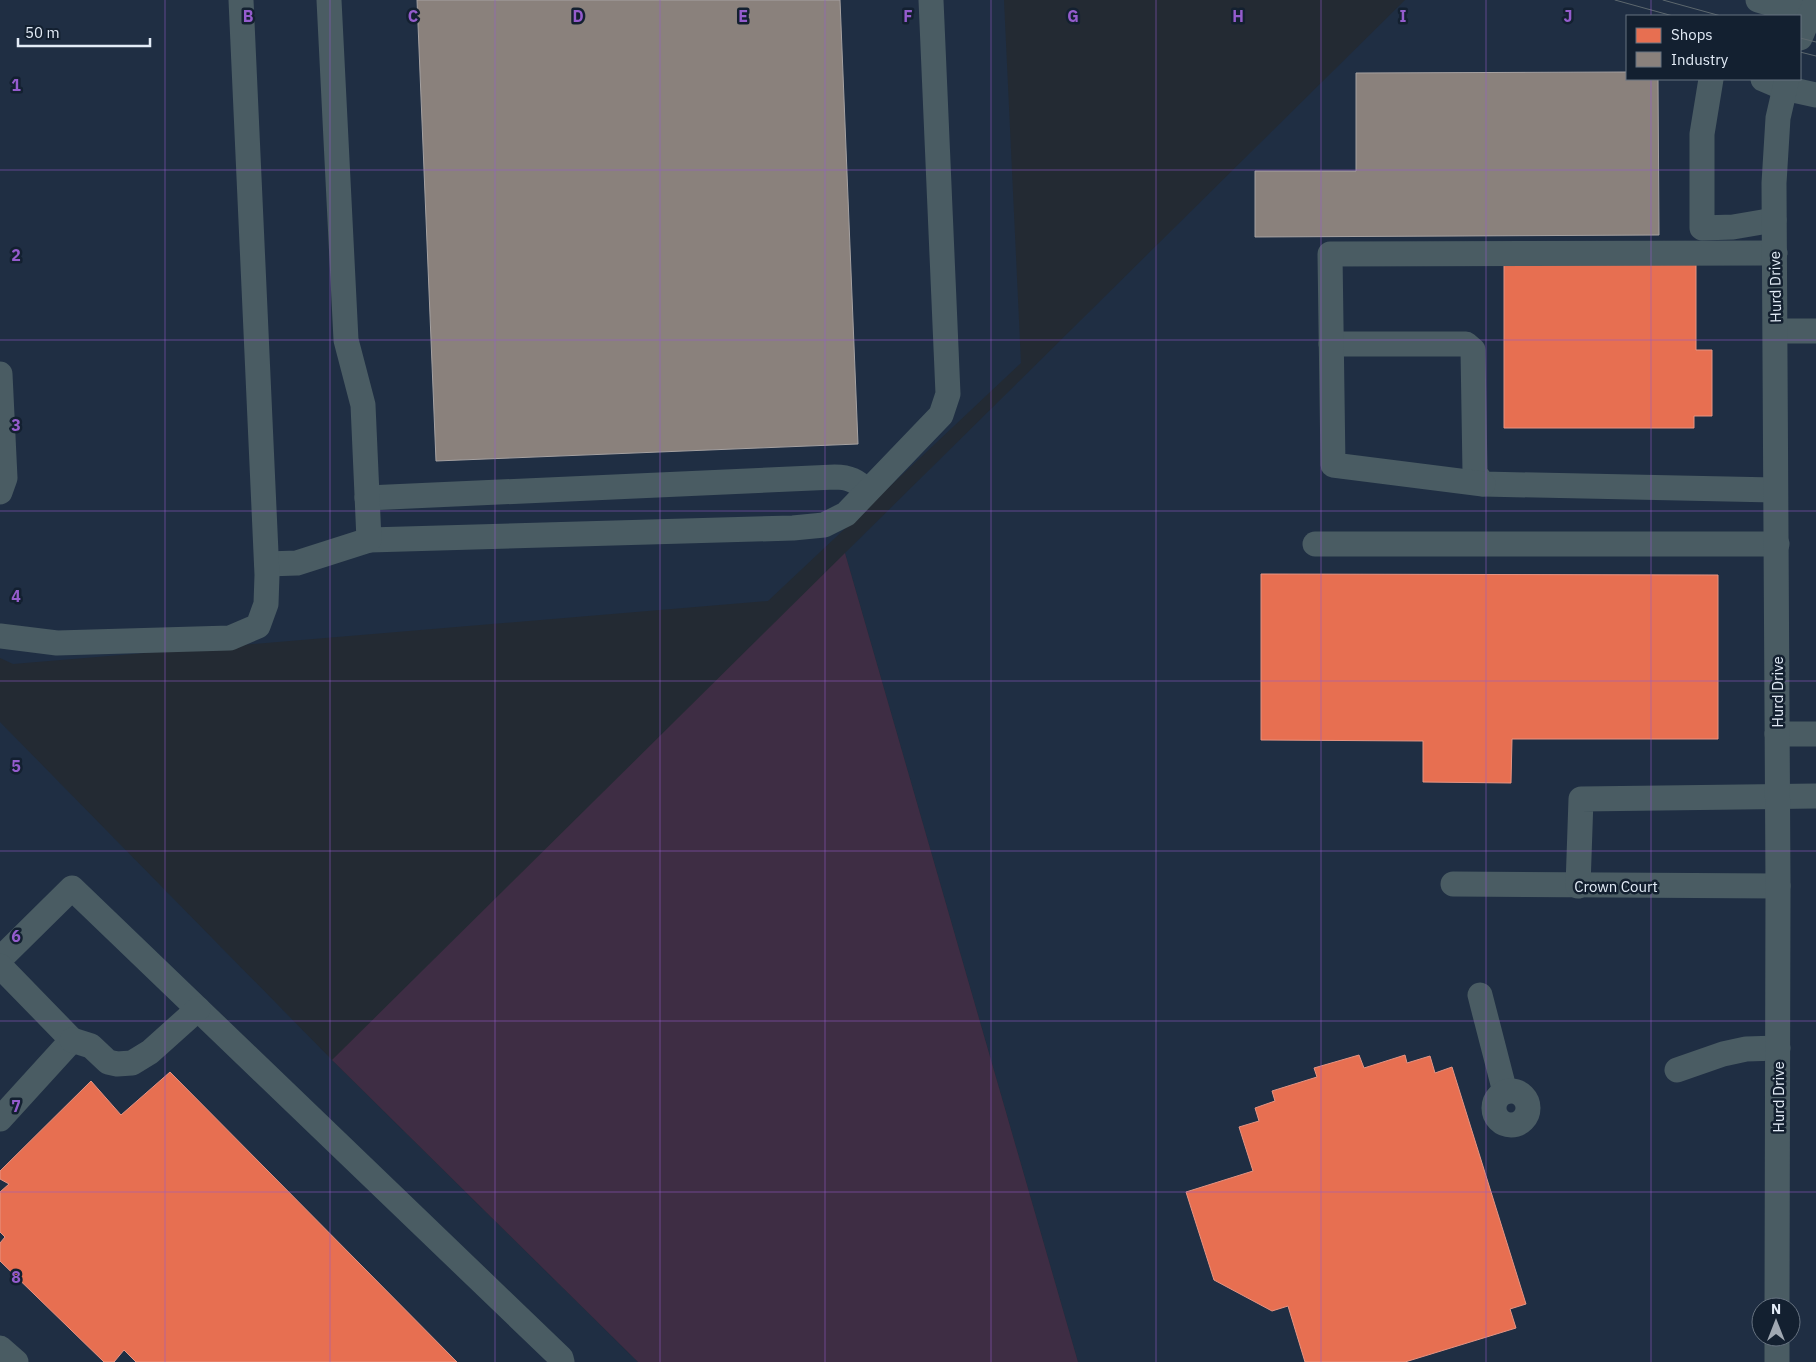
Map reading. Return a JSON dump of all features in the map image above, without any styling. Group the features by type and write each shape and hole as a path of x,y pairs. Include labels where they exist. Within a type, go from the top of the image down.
{"street":[{"path":"0,636 57,643 230,638 258,626 266,604 267,564 241,0"},
{"path":"329,0 346,340 363,405 369,540"},
{"path":"267,564 297,563 369,540 793,528 824,525 846,514 940,415 948,394 931,0"},
{"path":"1758,0 1811,12"},
{"path":"1711,80 1702,134 1702,228 1733,227 1774,220"},
{"path":"1778,82 1816,95"},
{"name":"Hurd Drive","path":"1778,82 1778,118 1774,162 1777,544 1778,1297"},
{"path":"1775,253 1330,254 1333,465 1484,484 1776,490"},
{"path":"1776,331 1816,331"},
{"path":"1331,344 1466,344 1473,350 1474,473 1484,484"},
{"path":"0,374 5,478 0,492"},
{"path":"367,498 834,477 847,477 858,482 867,491"},
{"path":"1315,544 1777,544"},
{"path":"1777,734 1816,734"},
{"path":"1578,886 1581,799 1816,796"},
{"name":"Crown Court","path":"1453,884 1778,886"},
{"path":"0,959 72,888 562,1358 562,1362"},
{"path":"0,966 72,1040 91,1046 108,1062 117,1064 132,1063 150,1052 198,1008"},
{"path":"1480,995 1505,1092"},
{"path":"0,1119 72,1040"},
{"path":"1677,1070 1723,1054 1746,1049 1778,1048"},
{"path":"1777,1347 1777,1362"},
{"path":"0,1348 16,1362"}],"shaded area":[{"path":"0,0 1004,0 1021,363 768,601 13,664 0,658"},
{"path":"1405,0 1816,0 1816,1362 1078,1362 845,553"},
{"path":"845,553 1078,1362 638,1362 332,1060"},
{"path":"0,722 332,1060 638,1362 0,1362"}],"building: Shops":[{"path":"1504,264 1696,264 1696,350 1712,350 1712,416 1694,416 1694,428 1504,428"},
{"path":"1261,574 1718,575 1718,739 1512,739 1511,783 1423,782 1423,741 1261,740"},
{"path":"1359,1055 1364,1068 1405,1055 1407,1063 1430,1056 1435,1073 1452,1067 1526,1304 1510,1309 1516,1328 1405,1362 1305,1362 1288,1306 1272,1311 1214,1280 1186,1192 1253,1171 1239,1127 1259,1121 1255,1108 1275,1101 1272,1091 1317,1077 1314,1068"},
{"path":"170,1072 457,1362 136,1362 124,1350 114,1362 104,1362 0,1261 0,1243 5,1237 0,1232 0,1192 9,1184 0,1179 0,1171 91,1081 121,1115"}],"building: Industry":[{"path":"417,0 840,0 858,444 436,461"},
{"path":"1626,72 1626,80 1658,80 1659,235 1255,237 1255,171 1356,171 1356,73"}],"tram line":[{"path":"1615,0 1669,15"},
{"path":"1663,0 1717,15"},
{"path":"1801,38 1816,42"},
{"path":"1801,52 1816,56"}]}
